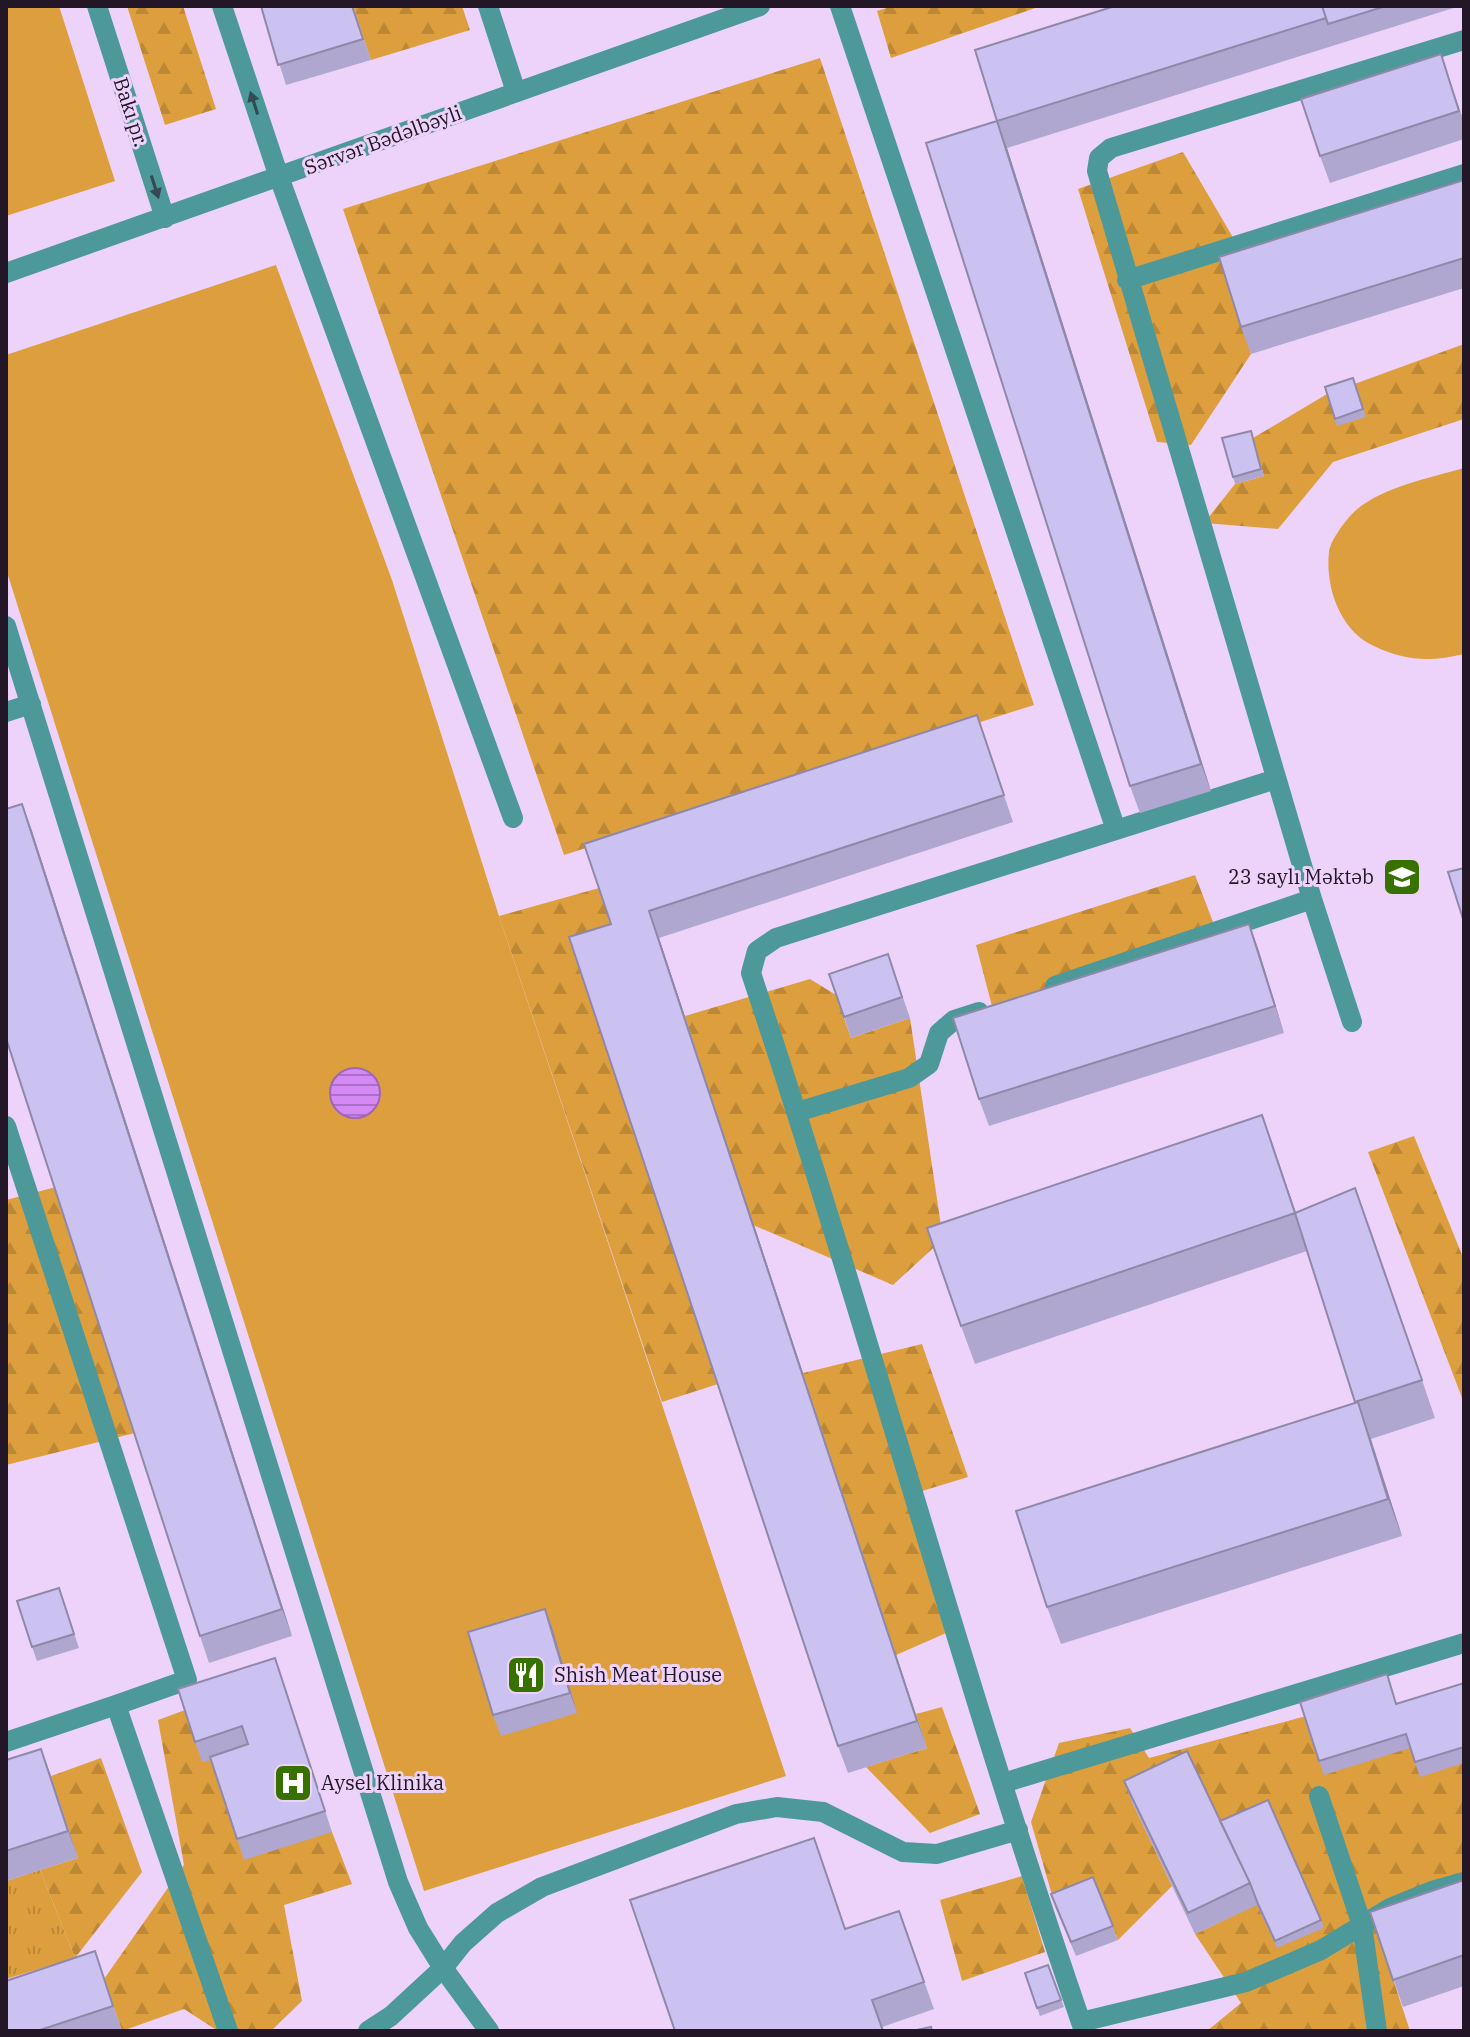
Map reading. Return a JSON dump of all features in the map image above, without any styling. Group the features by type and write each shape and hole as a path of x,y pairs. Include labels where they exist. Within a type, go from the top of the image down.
{"street":[{"name":"Bakı pr.","path":"97,6 165,218"},
{"path":"222,6 279,177 513,818"},
{"path":"488,6 516,92"},
{"name":"Sərvər Bədəlbəyli","path":"6,273 760,6"},
{"path":"840,6 1116,830"},
{"path":"1352,1022 1276,779 1097,171 1099,158 1111,148 1464,40"},
{"path":"1127,280 1464,174"},
{"path":"6,626 398,1882 418,1928 489,2031"},
{"path":"6,712 31,704"},
{"path":"1276,779 776,938 757,951 751,973 1082,2027 1246,1982 1321,1950 1390,1908 1464,1882"},
{"path":"1029,995 1312,899"},
{"path":"797,1112 909,1078 929,1064 939,1033 954,1020 999,1005"},
{"path":"6,1126 187,1680 6,1742"},
{"path":"1003,1783 1464,1643"},
{"path":"116,1705 228,2031"},
{"path":"1319,1796 1362,1925 1377,2031"},
{"path":"368,2031 391,2016 497,1913 542,1887 736,1814 777,1807 823,1812 903,1852 937,1854 1018,1830"}],"green space":[{"path":"6,6 59,6 115,181 6,216"},
{"path":"127,6 183,6 216,109 165,125"},
{"path":"353,6 462,6 470,30 371,60"},
{"path":"893,6 1041,6 891,58 877,11"},
{"path":"820,58 1034,705 564,855 343,209"},
{"path":"1183,152 1255,275 1229,284 1251,354 1191,445 1157,442 1078,189"},
{"path":"276,265 392,580 499,916 786,1776 424,1891 6,569 6,355"},
{"path":"1464,344 1464,419 1333,462 1278,529 1204,523 1235,484 1264,476 1253,438 1327,394"},
{"path":"1464,468 1464,654 1418,659 1374,646 1352,630 1337,606 1328,565 1332,543 1351,515 1374,498 1404,485"},
{"path":"1195,875 1228,961 999,1033 976,945"},
{"path":"599,888 620,951 718,1384 662,1402 499,916"},
{"path":"810,979 836,995 851,1038 910,1018 943,1239 893,1285 753,1225 685,1016"},
{"path":"1414,1136 1464,1260 1464,1403 1368,1152"},
{"path":"56,1187 135,1433 6,1465 6,1200"},
{"path":"922,1344 968,1477 919,1492 960,1627 896,1655 803,1373"},
{"path":"942,1707 980,1814 930,1833 866,1767 927,1748 916,1714"},
{"path":"185,1710 249,1747 332,1832 352,1884 284,1905 302,2001 271,2031 218,2031 184,2009 122,2031 104,1979 184,1865 158,1720"},
{"path":"1306,1716 1464,1763 1464,1911 1380,1939 1410,2031 1207,2031 1241,2003 1195,1934 1258,1904 1222,1828 1132,1802 1172,1886 1118,1940 1099,1892 1056,1909 1031,1822 1059,1743 1130,1728 1149,1758"},
{"path":"101,1758 142,1872 75,1958 40,1870 78,1858 51,1776"},
{"path":"40,1870 75,1958 6,1979 6,1881"},
{"path":"1022,1876 1045,1952 962,1981 940,1900"}],"shaded area":[{"path":"345,1069 365,1069 379,1083 379,1103 365,1117 345,1117 331,1103 331,1083"}],"building":[{"path":"261,6 352,6 363,39 278,65"},
{"path":"1115,6 1322,6 1326,18 997,121 975,50"},
{"path":"1322,6 1386,6 1328,24"},
{"path":"1441,54 1459,111 1320,156 1301,99"},
{"path":"997,121 1201,764 1130,786 926,143"},
{"path":"1464,180 1464,258 1241,327 1219,257"},
{"path":"1353,378 1363,409 1335,419 1325,387"},
{"path":"1251,431 1261,469 1233,477 1222,438"},
{"path":"977,715 1004,795 649,911 917,1721 838,1746 569,937 611,924 584,844"},
{"path":"22,804 282,1609 200,1636 6,1038 6,809"},
{"path":"1464,868 1464,922 1448,872"},
{"path":"1249,924 1275,1006 979,1099 953,1018"},
{"path":"888,954 902,997 844,1017 829,974"},
{"path":"1262,1115 1295,1213 961,1326 927,1228"},
{"path":"1355,1188 1422,1380 1355,1402 1295,1213"},
{"path":"1358,1402 1388,1499 1047,1607 1016,1511"},
{"path":"59,1588 74,1634 32,1647 17,1601"},
{"path":"545,1609 570,1693 493,1715 468,1632"},
{"path":"275,1658 325,1811 237,1839 210,1757 248,1744 242,1726 195,1742 178,1689"},
{"path":"1387,1674 1396,1704 1464,1683 1464,1747 1415,1762 1406,1734 1319,1761 1300,1702"},
{"path":"41,1749 68,1831 6,1851 6,1760"},
{"path":"1187,1751 1250,1883 1188,1913 1124,1781"},
{"path":"1268,1800 1321,1920 1275,1941 1220,1821"},
{"path":"814,1838 845,1929 899,1911 924,1982 872,2000 883,2031 675,2031 630,1900"},
{"path":"1093,1877 1113,1926 1071,1942 1051,1894"},
{"path":"1464,1880 1464,1955 1393,1980 1370,1912"},
{"path":"95,1951 113,2006 37,2031 6,2031 6,1981"},
{"path":"1048,1965 1061,2000 1037,2008 1025,1973"}],"place":[{"name":"23 saylı Məktəb","path":"1402,877"},
{"name":"Shish Meat House","path":"526,1675"},
{"name":"Aysel Klinika","path":"293,1783"}]}
